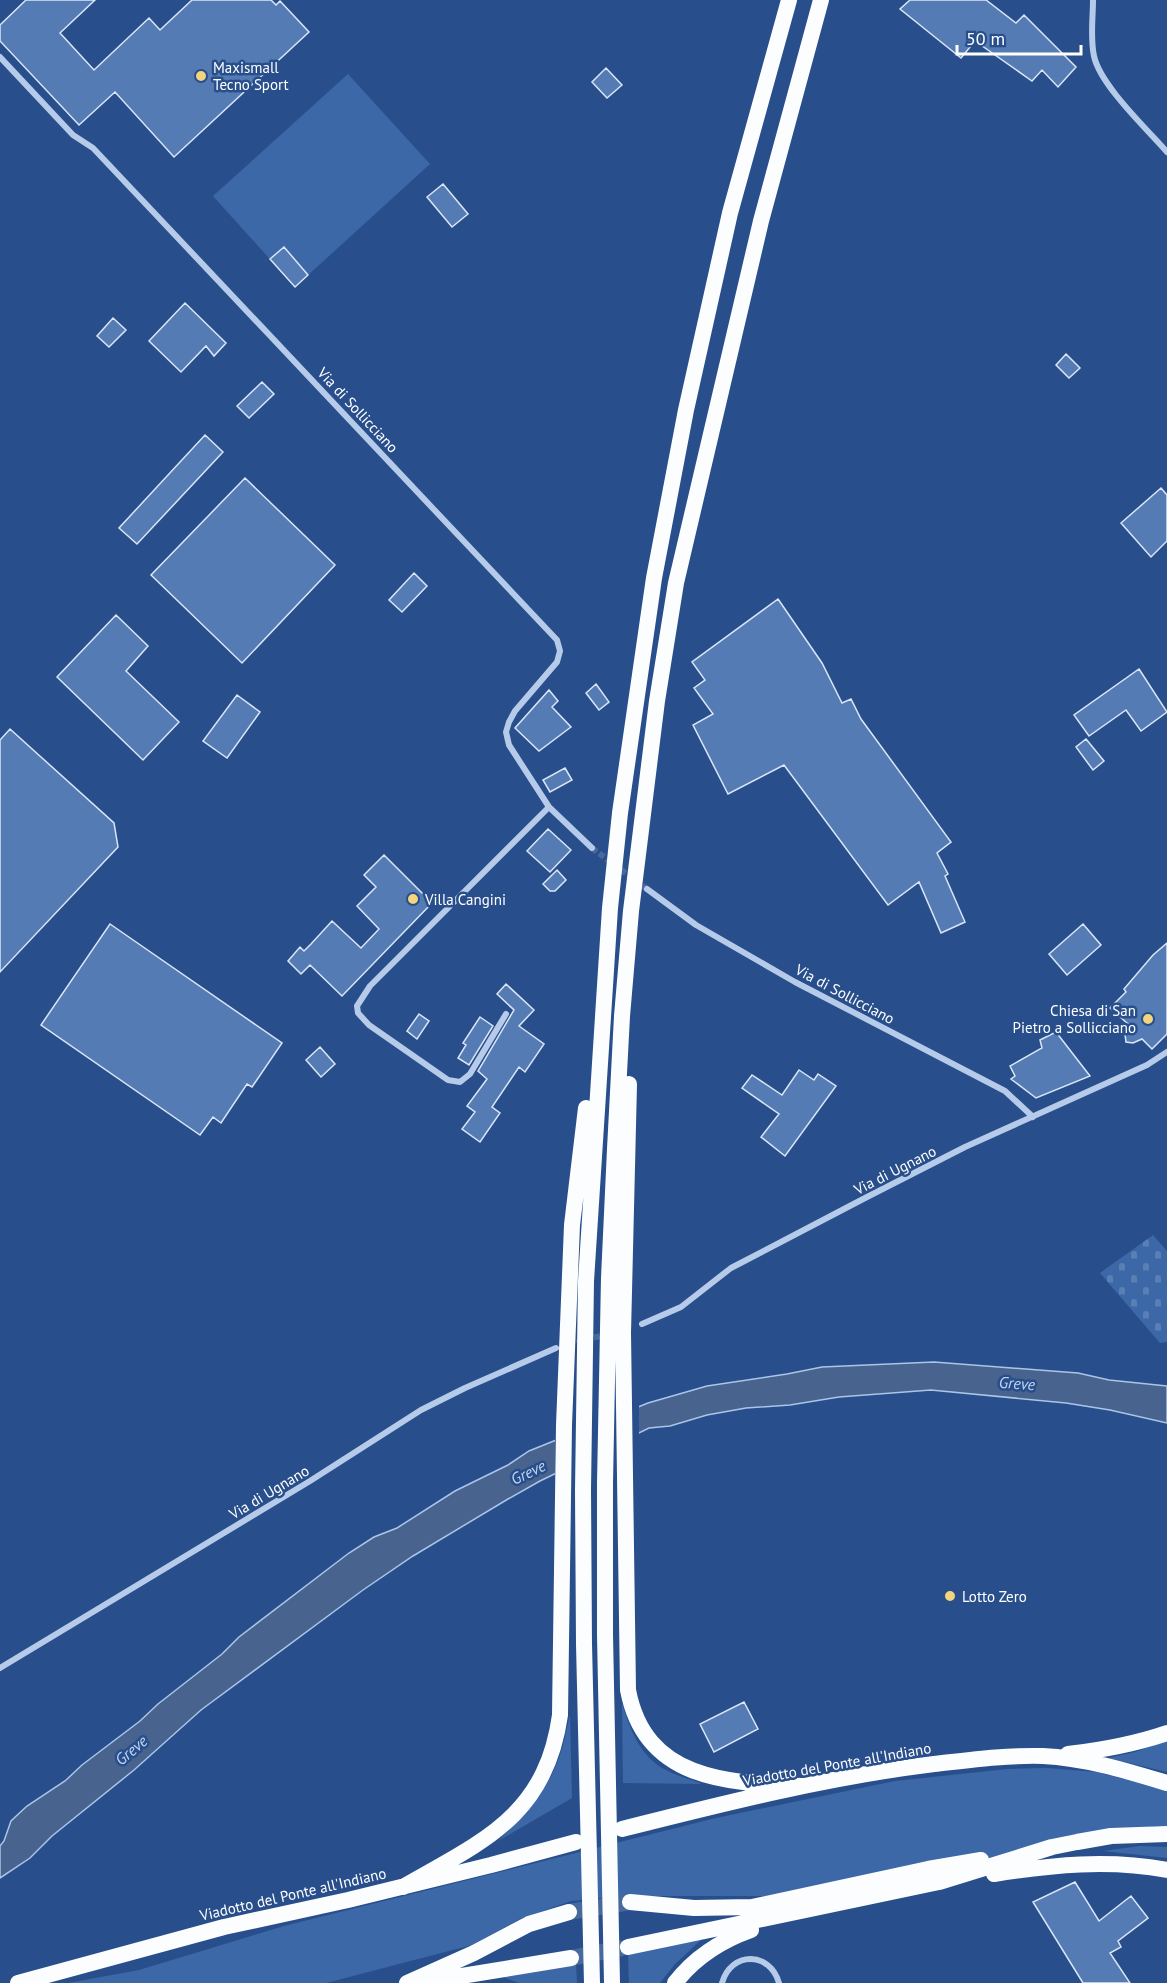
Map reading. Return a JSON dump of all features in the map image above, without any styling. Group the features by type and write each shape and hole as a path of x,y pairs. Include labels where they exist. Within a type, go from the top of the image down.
{"highway":[{"path":"403,1887 465,1852 513,1816 536,1788 549,1765 557,1734 560,1715 564,1425 572,1225 620,813 654,578 686,410 730,213 789,0"},
{"path":"612,1983 604,1483 613,1196 622,1016 631,911 657,701 676,583 760,221 821,0"},
{"path":"592,1983 584,1632 583,1490 586,1293 610,908"},
{"path":"631,911 628,1170 623,1333 628,1690 634,1718 652,1744 665,1756 715,1778 754,1784 802,1786"},
{"path":"1043,1756 1107,1749 1167,1733"},
{"name":"Viadotto del Ponte all'Indiano","path":"622,1829 802,1786 892,1769 983,1758 1043,1756 1083,1761 1167,1783"},
{"path":"630,1902 694,1908 752,1907 928,1869 1111,1836 1167,1834"},
{"name":"Viadotto del Ponte all'Indiano","path":"18,1983 224,1928 403,1887 576,1842"},
{"path":"939,1882 1052,1847"},
{"path":"628,1947 939,1882 1052,1865 1114,1863 1167,1870"},
{"path":"675,1983 694,1962 726,1940 748,1931 838,1904"},
{"path":"407,1983 474,1953 529,1924 568,1912"},
{"path":"418,1983 571,1958"}],"street":[{"path":"1092,0 1094,57 1099,69 1106,83 1167,152"},
{"name":"Via di Sollicciano","path":"0,57 74,135 101,156 557,640 560,651 557,662 515,711 508,722 506,732 509,745 549,807 592,848"},
{"path":"506,1014 470,1074 460,1082 448,1080 369,1025 358,1013 357,1006 370,986 549,807"},
{"name":"Via di Sollicciano","path":"647,889 696,925 795,982 1005,1091 1033,1117"},
{"name":"Via di Ugnano","path":"642,1324 675,1311 727,1271 767,1249 965,1147 1147,1065 1167,1052"},
{"name":"Via di Ugnano","path":"0,1668 300,1487 421,1410 556,1348"},
{"path":"722,1982 733,1965 742,1960 751,1959 760,1960 769,1965 775,1972 778,1983"}],"green space":[{"path":"348,74 430,164 295,287 213,196"},
{"path":"1153,1235 1167,1251 1167,1342 1160,1343 1100,1273"},
{"path":"622,1703 637,1741 649,1758 670,1772 702,1784 623,1783"},
{"path":"570,1715 572,1798 498,1841 525,1814 547,1783 560,1755"},
{"path":"1167,1741 1167,1772 1108,1758 1135,1752"},
{"path":"1047,1768 1097,1772 1167,1790 1167,1826 1091,1836 1015,1854 775,1896 624,1896 571,1901 520,1919 472,1945 326,1983 68,1983 139,1970 284,1926 716,1818 895,1781 1007,1769"},
{"path":"1140,1846 1167,1847 1167,1858 1103,1851"},
{"path":"702,1939 675,1964 660,1983 629,1983 628,1954"},
{"path":"576,1963 577,1983 519,1983 503,1977"}],"water":[{"name":"Greve","path":"934,1362 1078,1373 1109,1380 1167,1386 1167,1423 1066,1403 931,1390 839,1397 790,1405 746,1408 707,1415 670,1426 649,1428 508,1499 413,1556 363,1590 201,1710 134,1770 52,1836 30,1858 0,1878 0,1846 11,1821 27,1806 65,1781 222,1654 239,1637 349,1553 374,1537 397,1528 455,1491 508,1465 529,1451 648,1403 707,1386 822,1367"}],"pier":[{"path":"639,1403 639,1436 555,1477 555,1439"}],"building":[{"path":"26,0 95,0 60,33 94,70 149,18 160,30 192,0 271,0 276,5 280,1 309,32 174,157 115,92 79,125 0,41 0,25"},
{"path":"910,0 986,0 1016,23 1024,15 1076,67 1058,87 1042,70 1032,81 975,41 961,58 900,9"},
{"path":"606,68 622,85 607,98 592,82"},
{"path":"443,184 468,214 452,227 427,197"},
{"path":"284,247 308,275 295,287 270,259"},
{"path":"185,303 226,343 214,356 206,346 181,372 149,341"},
{"path":"113,318 126,330 109,347 97,336"},
{"path":"1066,354 1080,368 1069,378 1056,365"},
{"path":"262,382 274,394 249,418 237,406"},
{"path":"205,435 223,452 137,544 119,528"},
{"path":"245,478 335,565 242,663 151,575"},
{"path":"1161,488 1167,495 1167,541 1151,557 1121,523"},
{"path":"414,573 427,586 402,612 389,600"},
{"path":"778,599 822,663 842,703 851,699 861,719 951,842 937,853 948,874 945,876 965,922 941,933 919,882 888,905 784,765 728,794 693,725 713,714 694,688 705,680 692,662"},
{"path":"116,615 148,646 126,671 179,722 143,760 57,677"},
{"path":"1139,669 1167,712 1141,731 1126,710 1089,736 1074,715"},
{"path":"596,684 609,702 599,710 586,693"},
{"path":"549,690 558,701 552,707 571,727 539,751 515,728"},
{"path":"237,695 260,712 227,758 203,741"},
{"path":"10,729 114,823 118,847 0,972 0,740"},
{"path":"1086,739 1104,761 1093,770 1076,747"},
{"path":"565,768 572,780 550,792 543,780"},
{"path":"548,829 571,850 550,872 527,851"},
{"path":"384,855 432,903 342,996 310,965 301,974 288,961 300,947 304,951 332,921 361,948 379,929 357,906 376,887 364,875"},
{"path":"557,870 566,880 555,891 550,891 543,884"},
{"path":"110,924 282,1043 252,1087 247,1084 221,1123 213,1117 200,1135 41,1025"},
{"path":"1083,924 1101,945 1067,975 1049,954"},
{"path":"1167,943 1167,1034 1152,1049 1142,1039 1133,1043 1126,1042 1125,1034 1128,1024 1110,1008 1126,992 1124,989 1153,955"},
{"path":"506,984 534,1010 519,1026 544,1044 525,1072 519,1067 492,1107 500,1113 480,1142 462,1129 475,1112 467,1106 487,1079 478,1071 514,1010 497,994"},
{"path":"419,1014 429,1021 417,1039 407,1031"},
{"path":"480,1017 493,1026 469,1065 458,1058 466,1045 463,1043"},
{"path":"1056,1032 1090,1076 1036,1098 1011,1079 1015,1076 1010,1066 1042,1048 1040,1040"},
{"path":"320,1047 335,1064 321,1077 306,1060"},
{"path":"799,1070 814,1080 818,1074 836,1086 785,1156 761,1137 779,1114 742,1088 752,1075 782,1095"},
{"path":"744,1702 758,1729 714,1752 700,1724"},
{"path":"1075,1882 1099,1921 1131,1896 1148,1918 1118,1941 1121,1947 1110,1953 1130,1983 1083,1983 1033,1902"}],"tunnel":[{"path":"592,848 647,889"},
{"path":"568,1345 607,1334"},
{"path":"569,1912 630,1902"},
{"path":"571,1958 623,1948"}],"place":[{"name":"Maxismall Tecno Sport","path":"201,76"},
{"name":"Villa Cangini","path":"413,899"},
{"name":"Chiesa di San Pietro a Sollicciano","path":"1148,1019"},
{"name":"Lotto Zero","path":"950,1596"}]}
